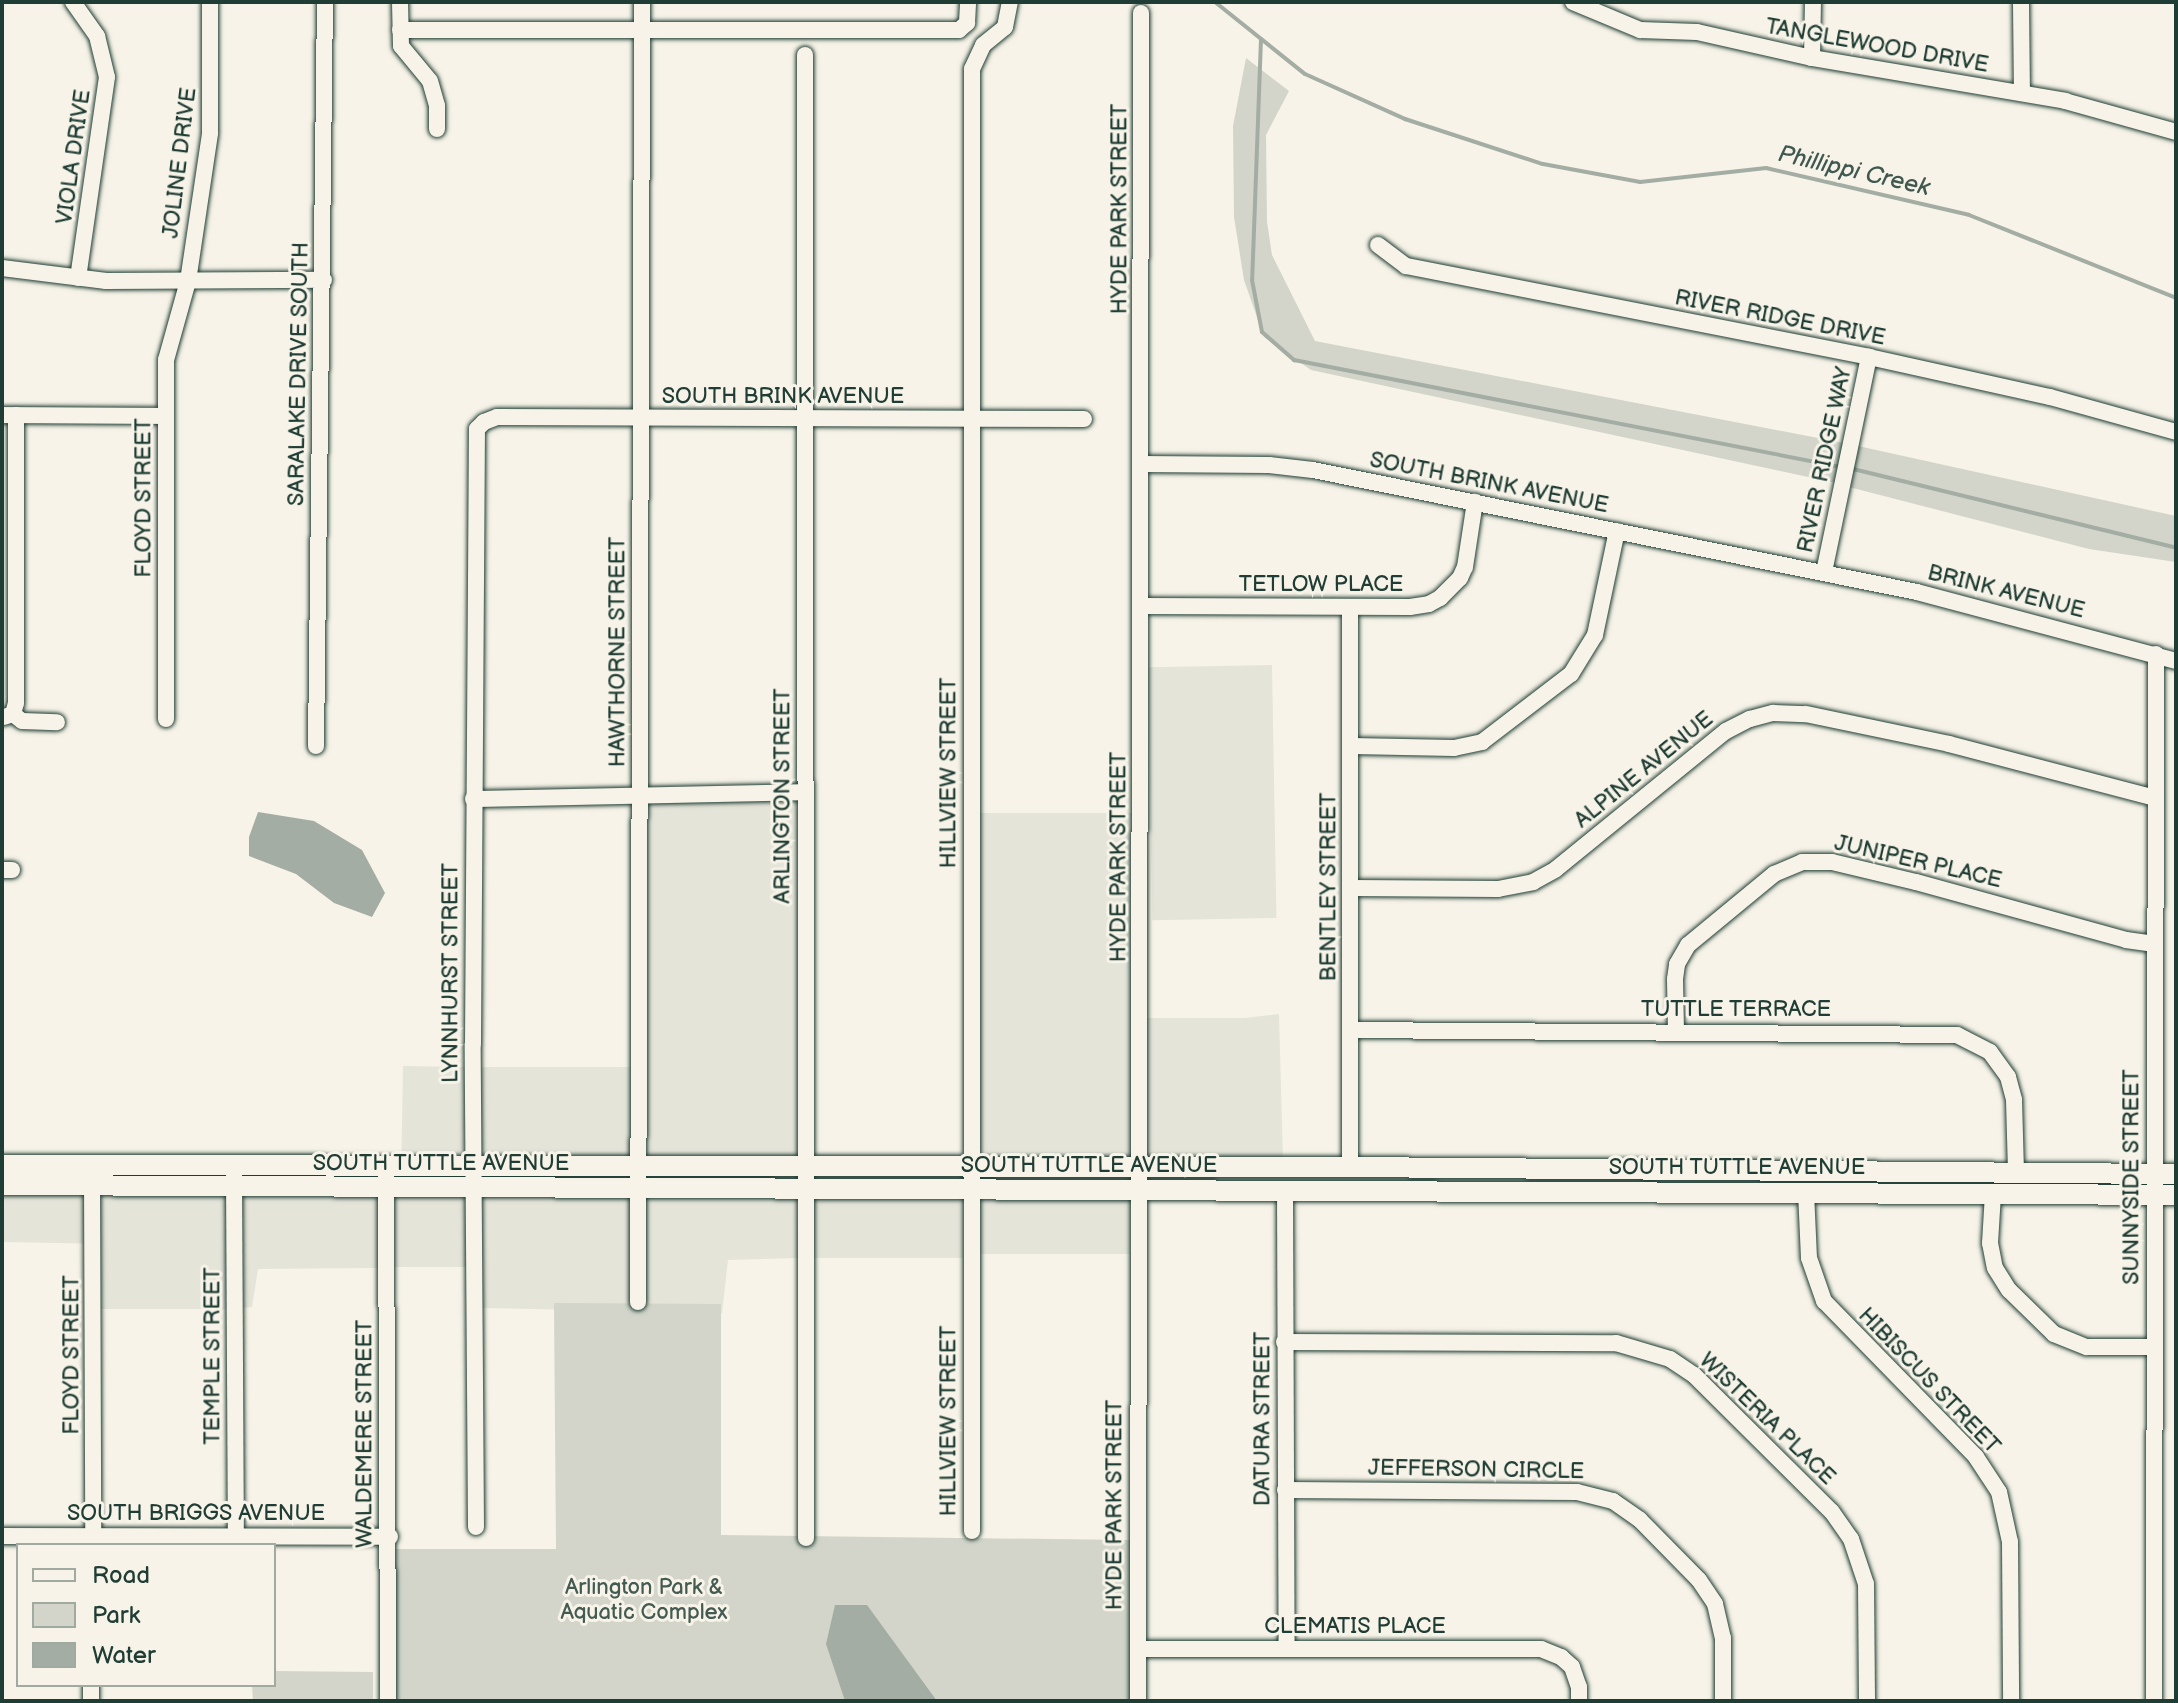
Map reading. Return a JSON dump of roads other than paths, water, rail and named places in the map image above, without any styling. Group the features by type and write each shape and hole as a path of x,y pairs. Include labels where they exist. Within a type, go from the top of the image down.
{"main road":[{"name":"SOUTH TUTTLE AVENUE","path":"2,1165 92,1176"},
{"name":"SOUTH TUTTLE AVENUE","path":"2,1185 92,1176 386,1178 639,1167 804,1179"},
{"name":"SOUTH TUTTLE AVENUE","path":"473,1176 639,1189 804,1179 1137,1179 1350,1167 2176,1174"},
{"name":"SOUTH TUTTLE AVENUE","path":"1137,1179 1285,1189 2176,1195"}],"street":[{"name":"VIOLA DRIVE","path":"73,2 97,36 107,77 78,278"},
{"name":"JOLINE DRIVE","path":"188,281 212,114 210,2"},
{"name":"SARALAKE DRIVE SOUTH","path":"316,746 325,2"},
{"path":"400,2 401,46 423,71 434,91 437,129"},
{"name":"HAWTHORNE STREET","path":"638,1302 642,2"},
{"path":"400,30 964,28 968,2"},
{"name":"HILLVIEW STREET","path":"972,1531 972,69 983,45 1005,27 1010,2"},
{"name":"TANGLEWOOD DRIVE","path":"1573,2 1640,30 1697,32 1812,58 2065,101 2176,132"},
{"path":"1812,58 1813,2"},
{"path":"2021,2 2022,93"},
{"name":"HYDE PARK STREET","path":"1138,1701 1141,13"},
{"name":"ARLINGTON STREET","path":"805,55 806,1538"},
{"name":"RIVER RIDGE DRIVE","path":"1378,245 1406,266 1869,357 2050,397 2176,432"},
{"path":"2,268 78,278 324,280"},
{"name":"FLOYD STREET","path":"166,719 168,344 188,281"},
{"name":"RIVER RIDGE WAY","path":"1824,572 1869,357"},
{"path":"57,722 22,721 7,716 16,703 9,567 9,415 166,416"},
{"name":"SOUTH BRINK AVENUE","path":"484,422 497,417 1084,419"},
{"name":"LYNNHURST STREET","path":"476,1527 473,1176 475,437 484,422"},
{"name":"SOUTH BRINK AVENUE","path":"1142,464 1292,466 1824,572"},
{"name":"TETLOW PLACE","path":"1141,606 1418,607 1452,589 1465,567 1475,502"},
{"path":"1352,746 1454,748 1482,742 1571,674 1595,635 1617,531"},
{"name":"BRINK AVENUE","path":"1824,572 1989,609 2176,661"},
{"name":"BENTLEY STREET","path":"1350,607 1350,1167"},
{"name":"SUNNYSIDE STREET","path":"2154,1701 2156,654"},
{"name":"ALPINE AVENUE","path":"1352,888 1498,889 1533,882 1556,869 1726,731 1750,719 1773,713 1806,714 1949,744 2155,798"},
{"path":"473,799 805,792"},
{"name":"JUNIPER PLACE","path":"1676,1032 1677,964 1688,945 1774,874 1802,862 1832,862 2126,940 2155,944"},
{"name":"TUTTLE TERRACE","path":"1351,1030 1941,1033 1969,1039 1995,1056 2010,1083 2016,1172"},
{"name":"FLOYD STREET","path":"92,1176 94,1540"},
{"name":"TEMPLE STREET","path":"234,1177 236,1540"},
{"name":"WALDEMERE STREET","path":"386,1178 390,1537 387,1554 388,1701"},
{"name":"DATURA STREET","path":"1285,1189 1287,1648"},
{"name":"HIBISCUS STREET","path":"1806,1192 1809,1258 1824,1301 1976,1457 1999,1492 2010,1542 2011,1701"},
{"path":"1993,1194 1990,1243 1995,1268 2009,1290 2054,1334 2087,1347 2154,1347"},
{"name":"WISTERIA PLACE","path":"1284,1342 1616,1343 1635,1346 1670,1359 1694,1375 1832,1512 1851,1539 1866,1584 1867,1701"},
{"name":"JEFFERSON CIRCLE","path":"1285,1490 1577,1492 1613,1501 1640,1520 1699,1580 1715,1604 1723,1638 1723,1701"},
{"name":"SOUTH BRIGGS AVENUE","path":"2,1536 94,1540 390,1537"},
{"name":"CLEMATIS PLACE","path":"1138,1649 1541,1649 1569,1664 1577,1677 1579,1701"}],"water":[{"path":"258,812 314,821 362,850 385,893 372,917 334,903 296,874 249,856 249,837"},
{"path":"835,1605 867,1605 937,1701 845,1701 826,1644"}],"waterway":[{"name":"Phillippi Creek","path":"1215,2 1305,74 1405,119 1543,164 1640,182 1766,168 1969,215 2176,298"},
{"path":"1261,39 1252,280 1262,332 1294,360 1841,467"},
{"path":"1849,468 2176,548"}],"park label":[{"name":"Arlington Park & Aquatic Complex","path":"644,1600"}]}
